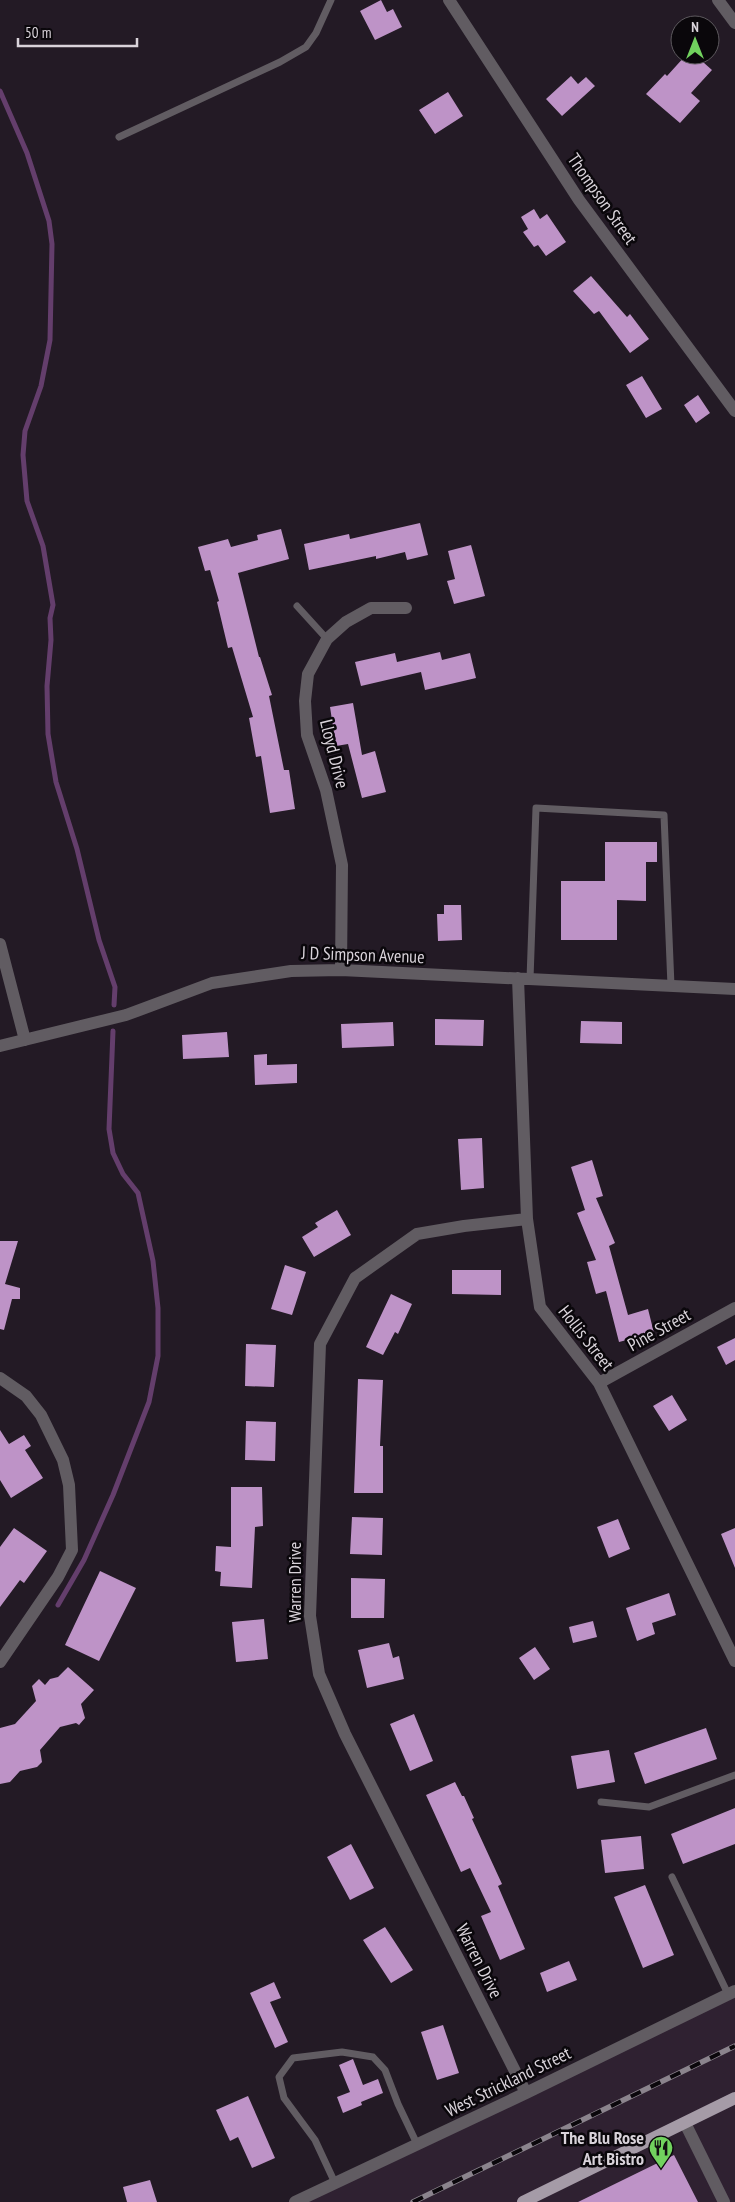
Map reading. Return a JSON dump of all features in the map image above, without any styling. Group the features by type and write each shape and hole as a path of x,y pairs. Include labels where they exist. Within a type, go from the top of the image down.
{"main road":[{"path":"523,2202 735,2098"}],"street":[{"name":"Thompson Street","path":"449,0 579,200 735,411"},
{"path":"718,0 735,23"},
{"name":"Lloyd Drive","path":"341,970 342,865 326,790 308,735 305,702 308,674 327,639 346,622 371,608 406,608"},
{"path":"0,944 25,1040"},
{"name":"J D Simpson Avenue","path":"0,1046 126,1015 212,983 291,970 341,970 735,990"},
{"name":"Hollis Street","path":"524,979 527,1219 540,1307 599,1382 735,1661"},
{"name":"Warren Drive","path":"526,2094 345,1734 319,1674 310,1616 320,1344 355,1278 417,1234 464,1226 527,1219"},
{"name":"Pine Street","path":"599,1382 735,1308"},
{"path":"0,1378 26,1396 42,1415 63,1460 69,1485 72,1550 58,1578 0,1662"},
{"name":"West Strickland Street","path":"295,2202 526,2094 732,1993"},
{"path":"685,2123 724,2202"}],"lane":[{"path":"119,137 280,62 306,47 316,32 331,0"},
{"path":"296,606 327,639"},
{"path":"524,979 536,808 664,815 671,986"},
{"path":"601,1802 649,1807 735,1775"},
{"path":"672,1877 732,1993"},
{"path":"335,2183 315,2140 284,2098 279,2077 293,2058 342,2052 373,2057 385,2070 398,2104 417,2144"}],"shaded area":[{"path":"735,1991 735,2202 295,2202"}],"building":[{"path":"381,0 387,12 393,9 402,27 375,40 360,11"},
{"path":"677,65 706,65 712,70 691,93 700,101 680,123 646,94 665,74 667,76"},
{"path":"571,76 578,84 586,77 595,86 562,116 546,99"},
{"path":"448,92 463,116 435,134 419,110"},
{"path":"534,209 540,219 547,214 566,242 546,256 538,245 534,247 523,232 528,229 521,217"},
{"path":"591,276 627,317 630,314 649,339 630,353 599,311 594,314 573,291"},
{"path":"642,376 662,409 646,418 626,385"},
{"path":"698,395 710,413 696,423 684,405"},
{"path":"420,523 428,555 407,560 405,552 376,559 376,556 309,570 304,544 349,534 350,539"},
{"path":"281,529 289,559 238,573 259,657 272,695 269,696 284,770 289,770 295,809 270,813 261,756 256,757 249,718 253,717 232,647 228,648 217,602 219,601 210,570 205,571 198,547 228,539 231,547 258,540 257,535"},
{"path":"471,545 485,596 454,604 447,581 455,579 448,551"},
{"path":"440,652 442,660 470,653 476,678 425,690 421,672 361,686 355,662 395,653 397,662"},
{"path":"353,703 362,755 375,751 386,792 362,798 348,744 336,746 330,707"},
{"path":"605,842 657,842 657,862 646,862 646,901 617,900 617,940 561,940 561,881 605,881"},
{"path":"444,905 461,905 462,940 438,941 437,914 444,914"},
{"path":"435,1019 484,1020 483,1046 435,1045"},
{"path":"581,1021 622,1022 622,1044 580,1043"},
{"path":"393,1022 394,1046 342,1048 341,1024"},
{"path":"227,1032 229,1057 183,1059 182,1035"},
{"path":"267,1054 267,1065 297,1064 297,1083 255,1085 254,1055"},
{"path":"482,1138 484,1188 461,1190 458,1139"},
{"path":"592,1160 603,1196 596,1198 615,1243 609,1246 628,1315 648,1309 654,1333 619,1342 606,1291 596,1294 587,1262 596,1260 577,1213 585,1210 571,1167"},
{"path":"337,1210 351,1235 314,1257 302,1237 318,1227 315,1223"},
{"path":"0,1241 18,1241 5,1284 20,1288 20,1299 12,1299 4,1330 0,1329"},
{"path":"285,1265 306,1272 292,1315 271,1309"},
{"path":"452,1270 501,1270 501,1295 452,1294"},
{"path":"391,1294 412,1304 398,1334 395,1332 383,1355 366,1347"},
{"path":"735,1338 735,1360 726,1365 717,1347"},
{"path":"246,1344 276,1345 274,1387 245,1386"},
{"path":"358,1379 383,1380 380,1446 383,1446 383,1493 354,1493"},
{"path":"672,1395 687,1420 669,1431 653,1406"},
{"path":"246,1421 276,1422 275,1461 245,1460"},
{"path":"0,1430 9,1444 24,1435 31,1446 25,1450 43,1478 11,1498 0,1480"},
{"path":"231,1487 262,1487 263,1526 255,1527 252,1588 220,1586 221,1572 215,1571 216,1546 231,1547"},
{"path":"352,1517 383,1518 382,1555 350,1554"},
{"path":"618,1519 630,1549 609,1558 597,1527"},
{"path":"14,1528 47,1551 24,1583 20,1580 0,1607 0,1547"},
{"path":"735,1528 735,1568 721,1534"},
{"path":"100,1571 136,1588 99,1661 65,1645"},
{"path":"351,1578 385,1579 384,1618 351,1618"},
{"path":"669,1593 676,1615 652,1623 655,1634 637,1641 626,1608"},
{"path":"264,1619 268,1659 236,1662 232,1622"},
{"path":"593,1621 597,1637 573,1643 569,1627"},
{"path":"389,1643 393,1658 399,1656 404,1679 367,1688 358,1650"},
{"path":"535,1647 550,1669 534,1680 519,1658"},
{"path":"68,1667 94,1690 81,1704 85,1718 79,1725 76,1723 60,1727 40,1750 42,1762 37,1767 20,1771 10,1782 0,1784 0,1728 15,1724 36,1701 32,1686 39,1679 45,1685 50,1679 58,1677"},
{"path":"414,1714 433,1761 410,1771 390,1724"},
{"path":"706,1728 717,1759 645,1784 634,1753"},
{"path":"609,1750 615,1782 577,1789 571,1756"},
{"path":"455,1782 462,1796 464,1796 474,1818 472,1819 502,1884 498,1886 525,1949 500,1960 481,1916 491,1912 470,1868 461,1872 426,1795"},
{"path":"735,1808 735,1844 683,1864 671,1834"},
{"path":"641,1836 644,1869 605,1873 601,1840"},
{"path":"351,1844 374,1888 350,1900 327,1857"},
{"path":"645,1885 674,1955 643,1968 614,1897"},
{"path":"385,1927 413,1970 391,1983 363,1940"},
{"path":"569,1961 577,1980 547,1992 540,1973"},
{"path":"274,1982 281,1998 270,2002 288,2042 275,2048 250,1993"},
{"path":"443,2025 459,2073 437,2080 421,2032"},
{"path":"353,2059 363,2085 378,2079 383,2093 361,2102 362,2105 343,2113 337,2097 350,2092 339,2065"},
{"path":"248,2096 275,2158 252,2168 238,2137 230,2141 216,2110"},
{"path":"674,2155 698,2202 578,2202"},
{"path":"150,2180 157,2202 127,2202 123,2187"}],"waterway":[{"path":"0,91 27,153 49,221 52,244 50,340 41,386 25,431 23,455 27,501 43,546 53,605 50,618 51,640 47,686 48,734 56,782 77,849 99,940 115,987 114,1005"},
{"path":"58,1605 84,1560 113,1495 149,1402 158,1356 158,1308 153,1261 138,1193 123,1174 113,1153 109,1129 113,1031"}],"railway":[{"path":"413,2202 735,2046"}],"place":[{"name":"The Blu Rose Art Bistro","path":"661,2169"}]}
